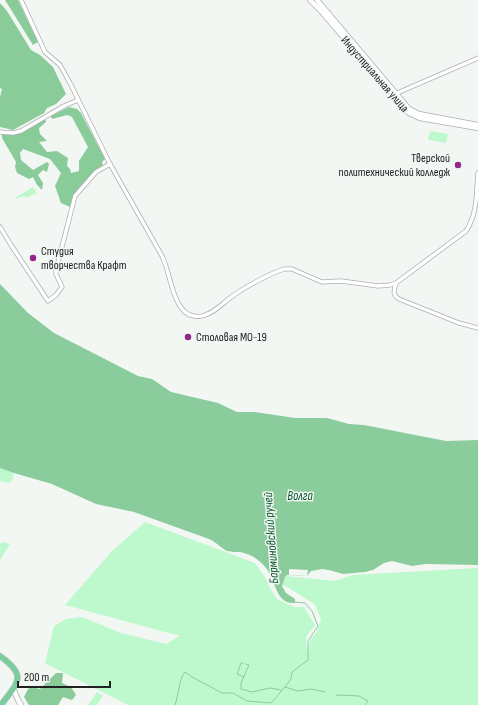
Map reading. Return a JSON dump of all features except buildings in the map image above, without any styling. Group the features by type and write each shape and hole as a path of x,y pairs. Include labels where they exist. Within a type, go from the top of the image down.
{"main road":[{"path":"0,656 12,665 16,672 17,680 1,705"}],"street":[{"path":"20,0 45,52 60,66 70,83 110,164 166,264 176,298 183,311 190,315 200,316 207,314 240,291 286,269 294,270 322,282 341,281 380,286 396,283 466,231 476,211 478,173"},
{"name":"Индустриальная улица","path":"310,0 408,108 418,113 478,124"},
{"name":"Индустриальная улица","path":"317,0 394,94 406,111 417,117 478,128"},
{"path":"394,94 478,58"},
{"path":"0,132 12,133 21,131 64,106 78,100"},
{"path":"0,227 48,300 52,298 61,290 62,287 56,274 56,270 75,196 96,172 110,164"},
{"path":"396,283 394,294 395,297 459,323 478,328"},
{"path":"13,688 21,705"}],"shaded area":[{"path":"5,0 18,0 38,42 33,45"},
{"path":"0,3 7,11 31,50 40,55 53,67 66,94 56,104 47,108 44,113 13,130 0,127 0,97 2,89 0,88"},
{"path":"69,107 77,109 81,113 105,159 102,162 103,166 92,174 79,189 70,207 61,203 55,186 61,173 50,159 23,149 20,153 21,160 33,170 47,162 49,164 47,172 43,170 38,175 43,183 42,190 37,185 33,177 29,179 17,173 15,167 16,162 2,138 2,133 12,134 45,119 46,122 39,128 40,134 47,141 39,142 47,152 57,151 68,158 67,166 71,173 79,171 79,161 88,147 72,117 67,115 52,119 51,116"},
{"path":"430,131 448,134 446,143 428,140"},
{"path":"33,187 37,193 26,198 24,196 15,198"},
{"path":"0,468 14,473 12,481 9,483 0,481"},
{"path":"145,522 255,563 277,599 294,607 304,607 315,625 306,637 307,653 311,638 317,632 321,619 313,603 282,584 286,576 335,581 353,575 478,568 478,705 128,705 45,663 54,626 66,619 82,617 121,633 166,644 180,636 65,605 112,551"},
{"path":"3,542 10,544 0,560 0,544"},
{"path":"56,673 63,673 62,683 71,687 76,695 72,700 63,697 58,705 29,705 24,697 28,689 32,687 40,689"},
{"path":"97,692 103,696 97,705 88,705"}],"water":[{"name":"Волга","path":"0,284 28,313 54,333 138,376 152,379 171,392 218,403 237,412 255,412 295,418 327,418 349,424 364,425 446,441 478,440 478,565 425,564 412,566 392,561 365,572 343,574 322,569 311,571 307,576 287,575 282,586 286,593 295,599 295,603 288,603 280,596 266,568 260,562 247,554 227,551 209,539 134,512 96,504 52,484 0,468"}],"pier":[{"path":"289,569 308,570 307,576 289,575"}],"waterway":[{"name":"Барминовский ручей","path":"295,602 305,603 312,611 318,626 308,641 308,660 292,672 291,679 285,687 298,691 311,689 325,692"},
{"path":"243,663 241,663 237,674 244,677"},
{"path":"246,664 249,665 241,683 241,689 252,692 270,688 281,690"},
{"path":"175,705 181,680 185,672 222,693 233,693 247,701 271,703 285,687"},
{"name":"Барминовский ручей","path":"336,695 359,696 368,701 365,705"}],"place":[{"name":"Тверской политехнический колледж","path":"458,165"},
{"name":"Студия творчества Крафт","path":"33,258"},
{"name":"Столовая МО-19","path":"188,337"}]}
